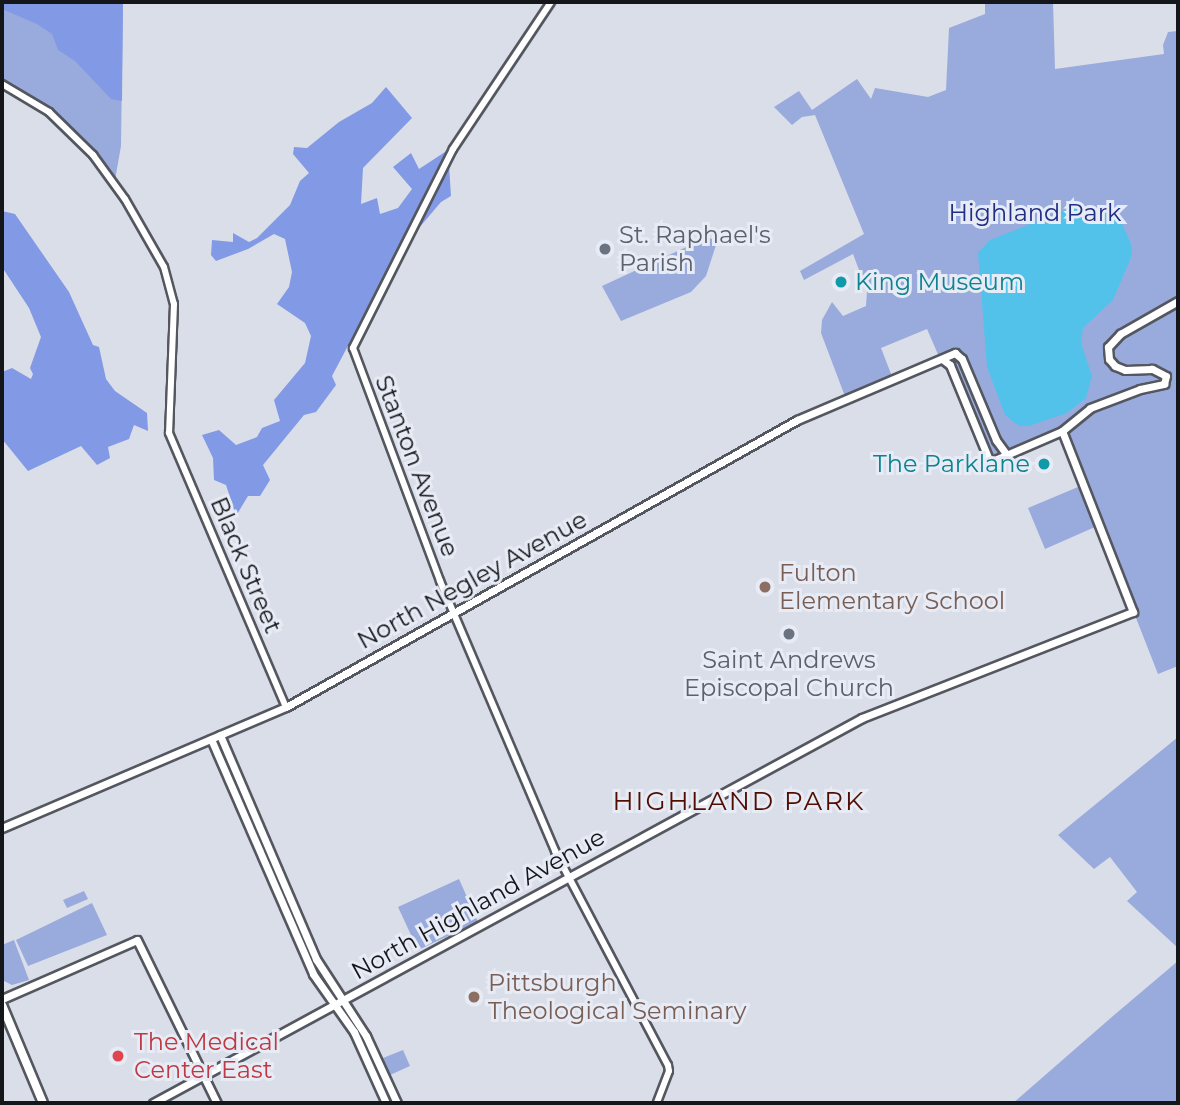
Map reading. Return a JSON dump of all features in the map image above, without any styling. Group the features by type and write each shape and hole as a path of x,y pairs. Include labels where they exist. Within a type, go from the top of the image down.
{"main road":[{"path":"1113,398 1163,385 1166,376 1157,371 1118,368 1109,359 1108,347 1120,334 1178,301"},
{"name":"North Negley Avenue","path":"2,828 286,707 797,420 955,353 962,359 996,440 1007,455"},
{"path":"942,359 950,365 990,462 1062,431 1087,409 1154,380 1157,371"},
{"name":"North Highland Avenue","path":"153,1103 862,718 1133,612 1062,431"},
{"path":"220,735 316,959 354,1032 386,1103"},
{"path":"211,739 313,974 366,1036 397,1103"},
{"path":"2,999 137,940 217,1103"},
{"path":"2,1005 43,1103"}],"street":[{"name":"Stanton Avenue","path":"551,2 453,149 353,348 454,613 567,878 670,1071 657,1103"},
{"name":"Black Street","path":"2,84 49,112 93,155 125,199 164,267 174,304 171,438 286,707"}],"green space":[{"path":"2,2 123,2 121,146 115,180 84,140 55,112 2,80"},
{"name":"Highland Park","path":"985,2 1053,2 1055,69 1164,54 1163,45 1168,32 1178,31 1178,666 1158,674 1063,432 1007,455 960,356 940,359 927,329 881,348 893,379 846,399 821,333 822,320 832,302 843,316 866,306 867,291 853,254 804,280 800,271 864,234 815,115 802,117 792,125 774,107 799,91 812,110 857,79 871,99 875,88 928,97 946,90 949,28 985,14"},
{"path":"708,237 717,242 706,276 691,292 621,321 602,286"},
{"path":"958,357 1000,452 992,458 951,365 951,360"},
{"path":"1078,487 1095,527 1045,549 1028,508"},
{"path":"1178,737 1178,948 1127,901 1137,892 1110,857 1094,869 1058,835"},
{"path":"459,879 478,922 418,950 398,907"},
{"path":"84,891 88,899 67,908 63,900"},
{"path":"92,903 107,935 28,966 16,940"},
{"path":"14,940 29,980 12,985 2,980 2,945"},
{"path":"1178,961 1178,1103 1013,1103 1113,1016"},
{"path":"403,1050 410,1066 390,1075 383,1058"}],"shaded area":[{"path":"2,2 123,2 122,101 111,99 75,61 58,50 52,34 37,24 2,9"},
{"path":"386,87 412,118 363,168 361,204 377,198 380,214 398,208 412,189 393,167 411,153 419,169 448,150 451,196 441,202 396,255 332,376 336,385 316,412 304,415 263,465 270,480 260,496 248,496 236,516 226,485 214,480 213,458 202,435 219,430 236,445 257,437 262,428 280,421 274,400 305,363 311,336 305,323 277,304 289,287 292,272 285,239 274,234 248,249 216,261 211,255 212,240 233,242 233,233 249,242 257,238 290,205 300,181 309,173 293,154 294,147 307,148 339,122 372,103"},
{"path":"1078,205 1104,210 1120,219 1131,244 1132,255 1113,300 1083,328 1081,343 1092,376 1086,398 1067,413 1029,426 1019,426 1005,415 987,367 978,253 990,240"},
{"path":"2,211 15,214 69,292 93,345 99,347 106,379 115,391 147,413 148,431 134,425 129,439 108,447 110,458 97,465 81,446 28,471 2,439 2,372 12,368 31,379 33,374 30,368 41,337 29,308 2,267"}],"place":[{"name":"St. Raphael's Parish","path":"605,249"},
{"name":"King Museum","path":"841,282"},
{"name":"The Parklane","path":"1044,464"},
{"name":"Fulton Elementary School","path":"765,587"},
{"name":"Saint Andrews Episcopal Church","path":"789,634"},
{"name":"Pittsburgh Theological Seminary","path":"474,997"},
{"name":"The Medical Center East","path":"118,1056"}],"district":[{"name":"HIGHLAND PARK","path":"739,802"}]}
